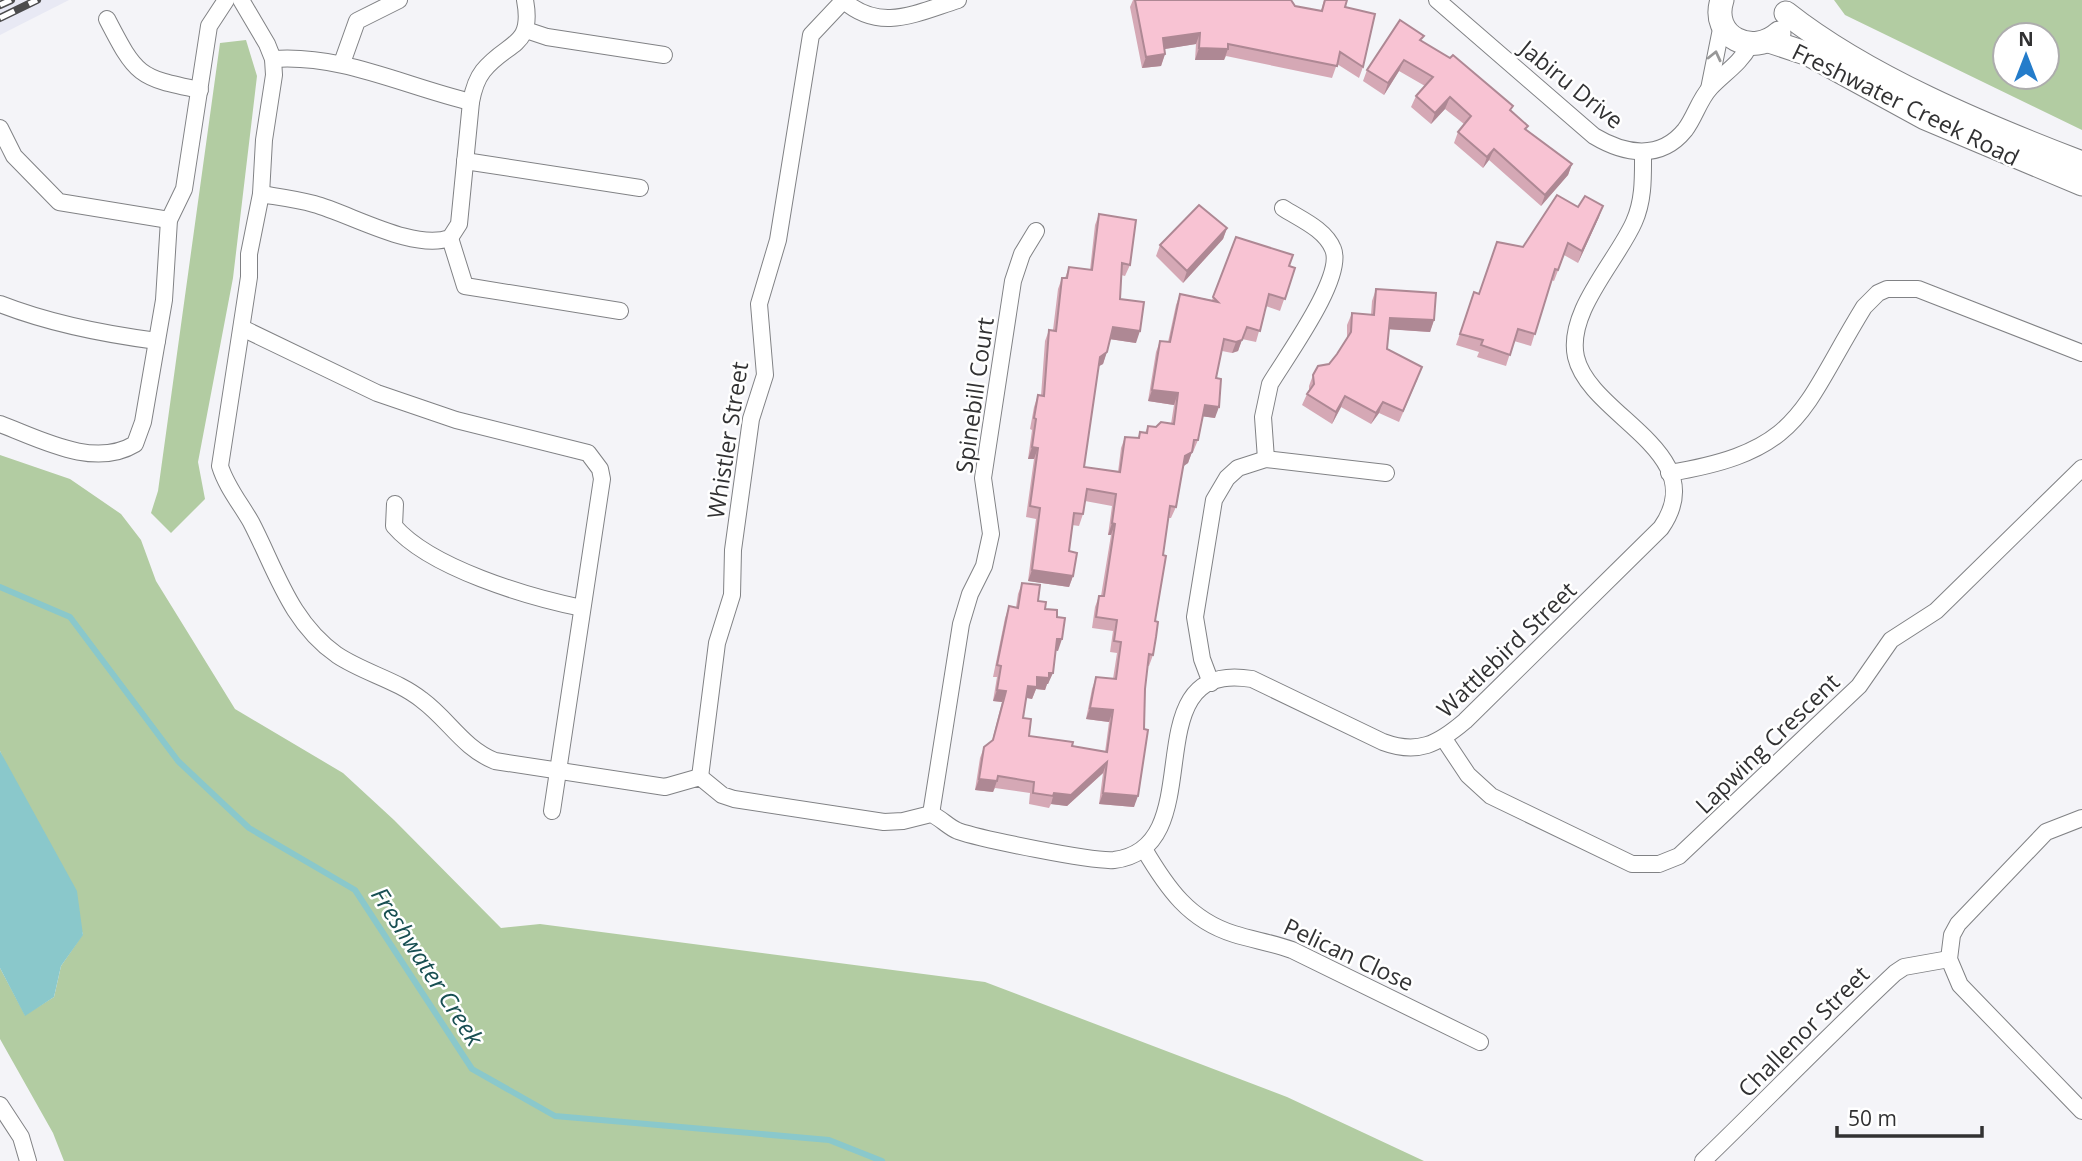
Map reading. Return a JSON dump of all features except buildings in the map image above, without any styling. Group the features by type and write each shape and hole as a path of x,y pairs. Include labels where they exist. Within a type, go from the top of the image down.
{"main road":[{"path":"1760,43 1778,34 1785,6"},
{"name":"Freshwater Creek Road","path":"1785,6 1826,43 1972,117 2082,163"},
{"name":"Freshwater Creek Road","path":"1717,9 1733,39 1808,54 1884,97 1967,137 2082,184"}],"street":[{"path":"0,424 70,449 113,454 135,444 139,436 164,300 169,219 184,189 209,26 226,0"},
{"path":"241,0 273,58 273,88 264,140 261,194 249,254 242,328 220,466 301,622 339,656 424,701 476,754 495,761 558,773 665,787 700,777 722,795 734,799 884,822 903,821 931,814 959,831 1103,860 1130,856 1144,849 1164,822 1183,713 1195,695 1211,683 1196,637 1195,617 1214,500 1219,488 1238,468 1266,459 1386,473"},
{"path":"342,63 357,21 399,0"},
{"path":"261,194 317,205 372,226 430,242 450,238 459,224 475,84 483,70 516,45 526,30 528,16 524,0"},
{"path":"843,0 864,15 887,19 958,0"},
{"name":"Whistler Street","path":"700,777 717,643 732,595 733,550 751,419 765,375 759,304 778,240 808,44 815,28 843,0"},
{"name":"Jabiru Drive","path":"1437,0 1594,136 1613,148 1643,153"},
{"path":"1709,89 1717,9"},
{"path":"107,19 127,58 141,73 162,82 200,90"},
{"path":"526,30 548,37 664,55"},
{"path":"1760,43 1709,89 1685,130 1661,148 1643,153 1640,206 1634,222 1577,327 1575,348 1585,377 1659,453 1670,473 1730,461 1753,452 1787,430 1805,409 1864,307 1887,289 1918,289 2082,353"},
{"path":"273,58 311,58 342,63 421,90 471,102"},
{"path":"0,128 14,156 59,202 169,219"},
{"path":"465,161 640,188"},
{"path":"1266,459 1264,401 1270,384 1327,288 1336,263 1329,240 1283,208"},
{"name":"Spinebill Court","path":"931,814 962,616 984,566 991,534 983,478 1013,281 1022,254 1036,231"},
{"path":"450,238 465,286 620,311"},
{"path":"0,304 37,319 79,329 157,341"},
{"path":"242,328 377,393 469,424 588,453 600,469 601,479 552,811"},
{"name":"Lapwing Crescent","path":"1444,739 1468,775 1491,796 1632,863 1659,863 1679,856 1859,686 1891,640 1936,611 2082,468"},
{"name":"Wattlebird Street","path":"1211,683 1231,677 1252,679 1396,747 1423,748 1444,739 1653,537 1672,507 1670,473"},
{"path":"395,504 394,526 418,547 473,575 526,595 582,608"},
{"path":"2082,818 2046,832 1966,915 1952,935 1949,959 1960,985 2082,1111"},
{"name":"Pelican Close","path":"1144,849 1179,901 1197,917 1236,934 1267,940 1292,950 1480,1042"},
{"name":"Challenor Street","path":"1703,1161 1793,1075 1811,1051 1895,973 1904,967 1949,959"},
{"path":"0,1105 21,1137 27,1161"}],"shaded area":[{"path":"0,0 69,0 0,35"}],"green space":[{"path":"1834,0 2082,0 2082,130 2002,91 2061,91 2061,21 1991,21 1991,86 1845,15"},
{"path":"246,40 257,76 233,278 198,462 205,499 171,533 151,513 158,491 220,43"},
{"path":"0,455 70,479 121,514 141,540 156,581 235,709 343,773 394,820 501,928 540,924 985,982 1287,1097 1424,1161 64,1161 53,1133 0,1039 0,968 25,1015 54,997 61,966 83,934 0,751"}],"water":[{"path":"0,751 77,891 83,935 61,966 54,997 25,1016 0,968"}],"waterway":[{"name":"Freshwater Creek","path":"0,587 70,617 178,761 249,828 355,890 472,1069 555,1116 829,1140 882,1161"}],"railway":[{"path":"0,5 11,0"},
{"path":"0,18 37,0"}]}
